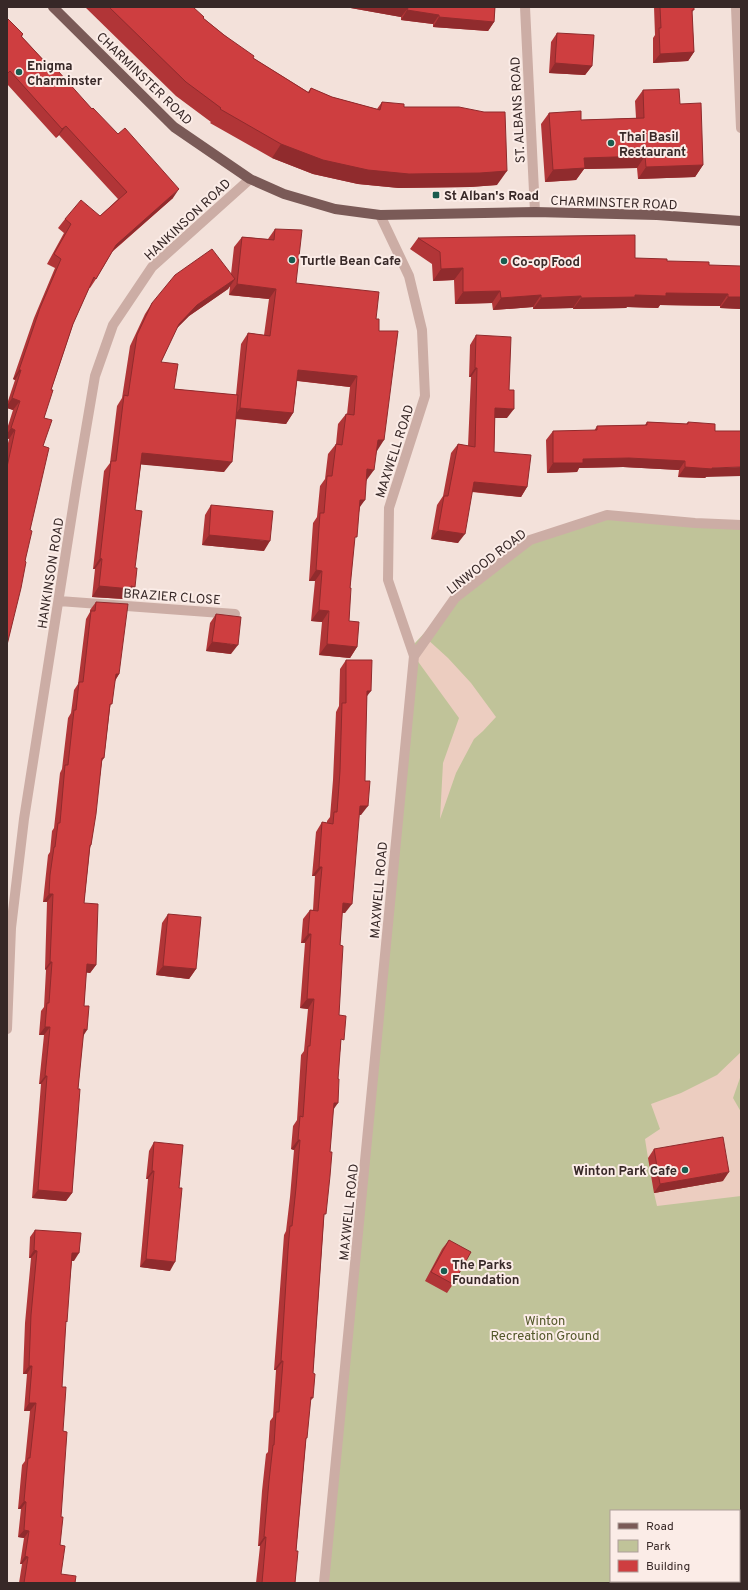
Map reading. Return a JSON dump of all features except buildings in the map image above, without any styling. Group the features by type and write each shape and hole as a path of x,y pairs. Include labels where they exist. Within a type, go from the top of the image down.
{"main road":[{"name":"CHARMINSTER ROAD","path":"53,7 174,127 250,179 284,194 332,208 380,215 535,212 657,215 741,221"}],"street":[{"name":"ST. ALBANS ROAD","path":"525,7 535,212"},
{"path":"736,7 741,128"},
{"name":"HANKINSON ROAD","path":"7,1029 11,928 24,819 95,376 113,325 152,267 250,179"},
{"name":"MAXWELL ROAD","path":"324,1583 414,656 388,580 389,508 426,396 422,330 409,276 380,215"},
{"name":"LINWOOD ROAD","path":"414,656 455,598 530,540 607,515 695,523 741,525"},
{"name":"BRAZIER CLOSE","path":"59,601 235,614"}],"green space":[{"name":"Winton Recreation Ground","path":"607,515 741,524 741,1583 324,1583 415,643 443,613 530,540"}],"shaded area":[{"path":"426,638 448,658 471,683 496,717 474,739 456,773 440,819 443,763 459,718 414,656"},
{"path":"741,1052 741,1075 733,1098 741,1112 741,1196 657,1206 654,1193 723,1181 648,1158 645,1139 660,1129 651,1104 681,1093 717,1075"}],"place":[{"name":"Enigma Charminster","path":"19,72"},
{"name":"Thai Basil Restaurant","path":"611,143"},
{"name":"St Alban's Road","path":"436,195"},
{"name":"Turtle Bean Cafe","path":"292,260"},
{"name":"Co-op Food","path":"504,261"},
{"name":"Winton Park Cafe","path":"685,1170"},
{"name":"The Parks Foundation","path":"444,1271"}]}
